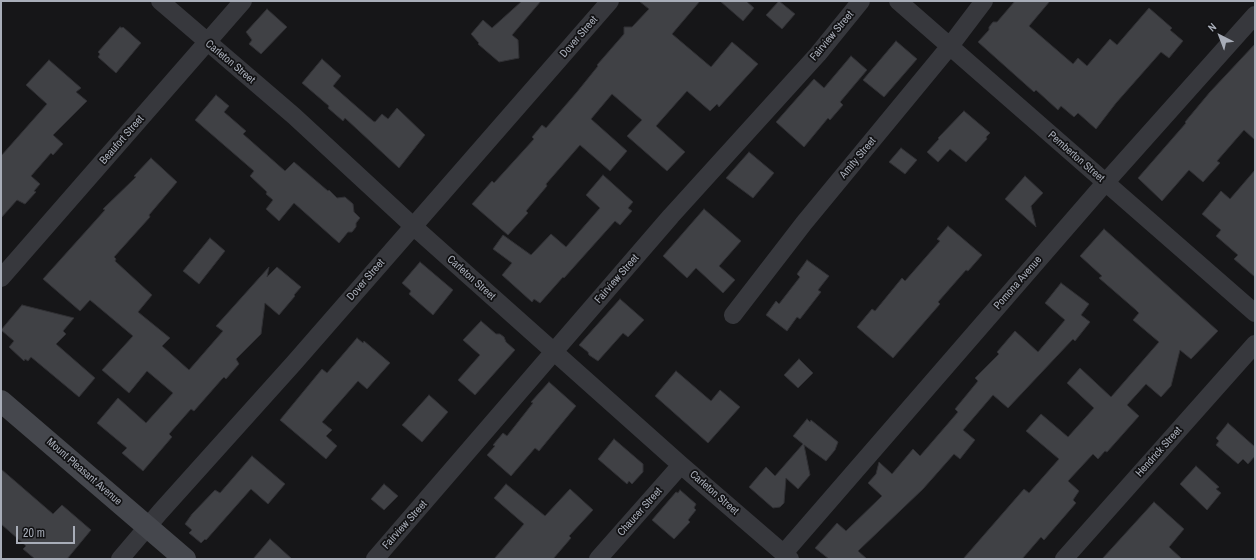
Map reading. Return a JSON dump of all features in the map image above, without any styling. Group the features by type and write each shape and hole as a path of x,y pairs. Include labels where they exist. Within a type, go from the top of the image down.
{"main road":[{"name":"Mount Pleasant Avenue","path":"1,401 185,559"}],"street":[{"name":"Carleton Street","path":"160,1 294,116 413,226 554,352 681,465 787,556"},
{"name":"Beaufort Street","path":"1,278 243,1"},
{"name":"Dover Street","path":"120,559 300,357 610,1"},
{"name":"Fairview Street","path":"375,559 671,216 818,54 861,1"},
{"name":"Pemberton Street","path":"898,1 1255,314"},
{"name":"Amity Street","path":"733,315 804,223 950,46 984,1"},
{"name":"Pomona Avenue","path":"787,556 1105,183 1255,15"},
{"name":"Hendrick Street","path":"1064,559 1255,344"},
{"name":"Chaucer Street","path":"598,559 681,465"}],"building":[{"path":"522,1 541,1 512,35 518,40 519,58 499,62 478,44 479,43 471,34 483,20 492,28"},
{"path":"639,1 700,1 672,34 711,67 732,42 758,64 719,107 717,104 710,111 687,91 656,126 685,152 667,171 627,136 642,120 612,94 591,119 627,151 610,171 580,145 546,184 547,186 526,211 528,213 508,235 472,204 492,181 494,183 534,139 532,137 542,125 546,128 577,92 598,66 597,65 624,34 624,27 632,27 649,9"},
{"path":"720,1 746,1 754,8 743,21"},
{"path":"779,1 795,14 782,29 766,15"},
{"path":"1015,1 1050,1 1029,26 1073,64 1078,58 1087,66 1110,39 1117,45 1149,8 1172,28 1170,30 1183,41 1169,58 1161,52 1116,103 1096,129 1078,113 1074,117 1061,106 1058,110 1036,90 1034,92 978,42 989,30 989,27 993,22 997,22"},
{"path":"267,9 287,27 261,54 249,44 252,40 246,32"},
{"path":"120,27 123,27 141,43 116,73 98,57 100,54 98,52"},
{"path":"896,41 917,59 884,97 863,80"},
{"path":"1255,44 1255,140 1244,130 1217,161 1220,163 1203,182 1189,170 1162,201 1138,178 1186,123 1185,122 1210,92"},
{"path":"851,56 867,70 840,102 843,105 830,120 828,118 804,147 776,122 814,79 824,88"},
{"path":"322,59 341,76 333,86 373,121 375,122 382,114 388,119 397,108 425,135 399,168 345,118 343,121 328,108 329,106 302,83"},
{"path":"49,60 81,88 76,92 87,101 53,135 63,144 53,155 51,153 31,176 40,184 34,191 36,192 25,204 17,200 1,218 1,156 47,104 26,85"},
{"path":"216,95 229,106 224,112 246,131 243,134 285,171 294,162 337,198 345,197 353,204 354,212 360,218 352,232 348,232 339,243 294,203 279,221 266,209 273,200 266,194 267,192 250,176 254,171 195,120"},
{"path":"964,111 990,133 986,137 987,139 966,162 950,149 938,162 927,152 939,139 938,138"},
{"path":"901,148 917,160 905,174 889,162"},
{"path":"749,152 774,173 753,198 726,178"},
{"path":"151,158 177,182 149,215 150,217 114,257 116,259 115,261 152,295 138,312 170,338 162,346 189,370 223,331 216,326 269,267 267,277 277,267 301,287 279,315 265,303 261,334 236,359 239,364 226,379 224,377 194,411 191,409 169,434 172,437 143,471 122,453 127,448 97,423 118,398 146,423 173,393 147,371 129,393 102,370 133,336 90,300 80,311 43,279 105,210 103,209 136,177 134,176"},
{"path":"1255,170 1255,277 1234,259 1238,255 1216,236 1221,230 1202,214 1221,191 1230,199"},
{"path":"603,175 633,202 628,208 632,211 620,225 615,221 540,303 534,299 532,302 502,275 512,263 493,249 503,235 531,255 551,234 566,247 600,208 586,195"},
{"path":"1025,176 1043,193 1031,206 1036,227 1005,199"},
{"path":"704,209 741,241 719,266 735,280 723,293 696,268 687,278 663,256"},
{"path":"948,226 982,255 968,271 966,270 938,302 940,304 893,358 857,327 872,309 875,311 902,278 905,281 940,241 937,239"},
{"path":"1104,229 1218,331 1191,359 1180,350 1171,386 1161,397 1146,384 1127,405 1139,416 1107,452 1105,451 1098,459 1093,454 1068,481 1079,491 1073,500 1076,503 1044,540 1041,537 1022,559 963,559 1024,489 1029,493 1059,459 1026,431 1041,414 1068,437 1094,408 1067,383 1080,368 1111,397 1159,342 1133,320 1139,313 1099,278 1102,276 1080,256"},
{"path":"210,238 225,251 199,284 183,271"},
{"path":"807,260 829,276 818,290 821,292 800,319 797,317 787,331 766,315 776,301 779,304 800,277 797,274"},
{"path":"420,262 453,290 433,315 409,294 411,291 402,283"},
{"path":"1061,283 1089,304 1081,315 1090,322 1075,341 1073,339 1008,408 993,395 963,430 975,440 960,459 954,454 923,489 858,551 867,559 829,559 815,548 837,523 846,531 882,496 868,483 876,474 879,462 892,474 913,449 920,456 958,412 955,409 978,381 975,378 999,354 997,352 1015,331 1038,352 1065,320 1045,303"},
{"path":"620,299 644,320 628,337 623,333 598,361 589,355 588,352 579,345"},
{"path":"22,305 74,318 63,331 66,334 56,344 95,378 79,397 31,357 28,361 25,359 24,361 9,347 14,341 1,330"},
{"path":"481,321 496,334 500,334 504,337 506,342 515,350 475,395 458,380 480,355 463,340"},
{"path":"357,338 363,343 364,341 390,363 367,389 358,381 322,422 332,430 326,436 337,446 326,459 280,420 322,369 327,373"},
{"path":"799,359 813,373 798,388 784,375"},
{"path":"676,371 711,401 720,390 740,407 708,443 655,396"},
{"path":"549,382 576,406 539,451 535,448 511,476 487,455 503,433 507,436 533,403 531,402"},
{"path":"429,395 448,412 422,442 402,425"},
{"path":"807,419 810,422 811,420 838,442 835,450 826,461 804,445 810,475 798,489 786,478 784,503 780,507 773,508 749,487 766,467 775,476 803,444 793,436"},
{"path":"1228,423 1255,447 1255,456 1248,464 1243,459 1238,464 1216,445 1219,441 1216,438"},
{"path":"614,439 643,464 643,472 632,484 629,481 627,484 598,459"},
{"path":"252,456 285,484 268,504 251,489 206,540 205,539 201,543 189,533 192,530 185,524 192,514 215,490 220,493"},
{"path":"1196,466 1219,487 1216,489 1221,493 1207,510 1180,484"},
{"path":"1,469 53,514 62,505 91,530 67,559 35,559 23,549 26,546 1,524"},
{"path":"384,484 398,496 384,510 371,499"},
{"path":"506,484 545,516 570,489 593,510 569,536 571,538 553,559 494,559 524,524 494,498"},
{"path":"680,490 696,504 694,508 696,510 688,520 690,522 674,539 652,520 676,492 678,493"},
{"path":"1154,502 1184,529 1169,547 1182,559 1102,559"},
{"path":"270,539 292,559 253,559"}]}
